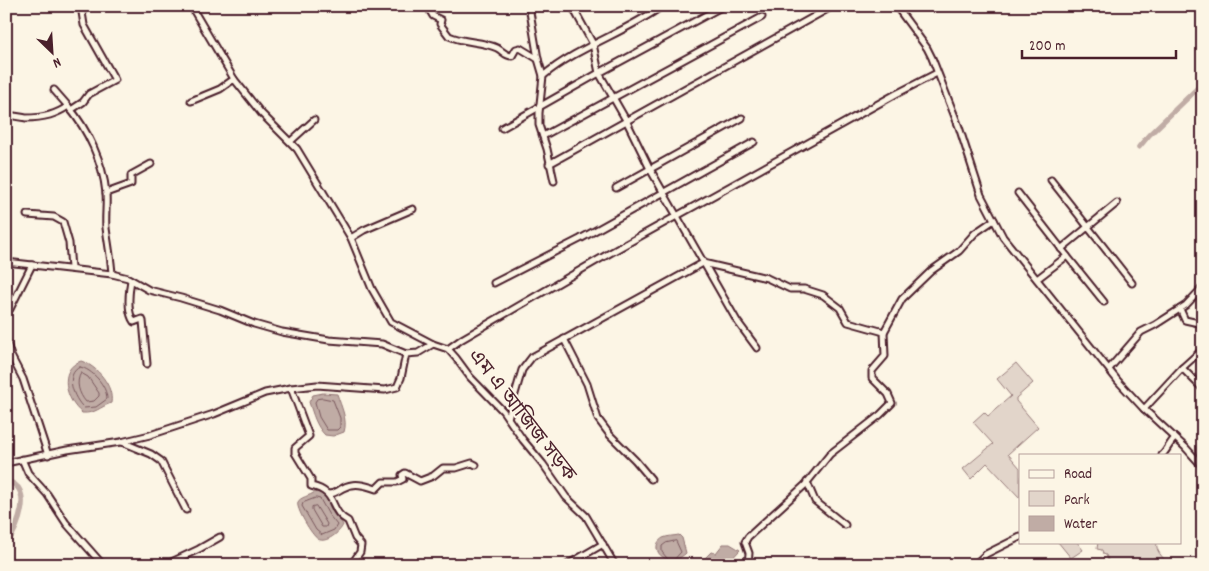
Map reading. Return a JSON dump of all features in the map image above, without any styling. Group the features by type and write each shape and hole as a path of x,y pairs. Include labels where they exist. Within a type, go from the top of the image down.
{"street":[{"path":"6,116 28,118 59,113 83,102 89,94 115,80 84,24 81,6"},
{"name":"এম এ আজিজ সড়ক","path":"191,6 234,79 261,113 291,141 351,238 372,290 391,322 433,344 448,349 470,377 508,418 566,498 586,516 616,565"},
{"path":"434,6 430,11 431,14 441,20 440,24 448,36 492,46 500,49 507,56 512,56 516,49 520,48 538,60"},
{"path":"529,6 538,60 543,76 539,125 547,149 554,181"},
{"path":"572,6 592,44 599,73 626,120 650,169 703,263 738,321 757,348"},
{"path":"543,76 592,44 611,36 662,6"},
{"path":"502,128 723,6"},
{"path":"549,164 833,6"},
{"path":"896,6 927,48 959,127 981,195 1003,237 1118,381 1203,467"},
{"path":"543,136 762,17"},
{"path":"448,349 462,338 678,216 896,94 938,73"},
{"path":"191,101 220,89 234,79"},
{"path":"54,90 81,121 102,170 106,193 106,226 112,274"},
{"path":"1203,99 1203,106"},
{"path":"616,188 742,118"},
{"path":"291,141 314,120"},
{"path":"494,283 754,142"},
{"path":"106,193 131,184 131,175 151,164"},
{"path":"1051,180 1132,282"},
{"path":"1018,193 1104,302"},
{"path":"1061,249 1117,203"},
{"path":"351,238 364,230 413,209"},
{"path":"27,215 54,217 63,222 69,243 71,268"},
{"path":"748,565 749,553 745,542 756,528 807,482 830,454 892,403 888,394 872,378 872,371 885,356 884,332 902,299 932,270 959,251 975,233 994,220"},
{"path":"1037,279 1067,256"},
{"path":"6,262 112,274 131,280 150,290 212,307 254,324 282,332 329,340 382,344 406,354 418,353 433,344"},
{"path":"508,418 522,370 532,358 703,263 767,278 790,289 804,289 823,295 840,308 848,322 884,332"},
{"path":"6,311 10,309 32,265"},
{"path":"131,280 129,291 131,316 134,322 142,319 144,321 147,364"},
{"path":"1109,369 1141,332 1186,305 1203,287"},
{"path":"1180,309 1184,320 1203,324"},
{"path":"564,339 587,384 598,419 610,435 651,479"},
{"path":"6,340 11,356 24,379 48,455"},
{"path":"1144,409 1182,368 1203,349"},
{"path":"6,463 150,435 214,414 265,393 317,385 385,390 397,387 402,378 406,354"},
{"path":"1182,368 1203,389"},
{"path":"291,388 309,436 295,448 295,453 311,479 311,486 328,494 337,512 348,521 355,538 361,545 360,552 351,565"},
{"path":"1163,454 1175,438"},
{"path":"121,442 151,454 161,461 186,510"},
{"path":"22,459 28,473 47,494 66,523 103,565"},
{"path":"328,494 336,494 346,486 353,484 376,489 382,482 397,482 403,479 402,475 405,473 420,481 433,476 443,468 456,468 472,463 476,465"},
{"path":"807,482 815,501 845,525"},
{"path":"165,565 220,537"},
{"path":"974,565 986,554 1019,538"},
{"path":"568,565 603,544"}],"green space":[{"path":"1016,363 1033,383 1016,398 1016,401 1038,427 1008,454 1019,467 1019,497 987,463 971,479 963,469 993,444 973,422 984,412 988,416 1011,396 997,379"},
{"path":"1060,544 1078,544 1083,550 1071,558"},
{"path":"1098,544 1157,544 1158,551 1167,563 1161,564 1154,557 1150,565 1133,565 1131,560 1123,565 1110,565 1102,550 1097,549"}],"water":[{"path":"81,361 93,367 103,378 110,390 111,397 111,403 87,413 82,413 76,408 66,386 69,371 73,365"},
{"path":"323,393 337,394 345,418 344,432 333,436 325,435 317,424 309,402 313,395"},
{"path":"315,492 323,495 335,516 343,525 329,539 321,540 315,537 301,515 298,505 301,499"},
{"path":"679,535 682,538 686,553 672,560 661,556 658,552 658,542 665,537"},
{"path":"723,544 730,544 740,550 726,565 704,565 704,559 711,552 716,553"}],"waterway":[{"path":"1139,147 1203,83"},
{"path":"6,481 15,485 20,491 22,500 19,519 6,545"}]}
